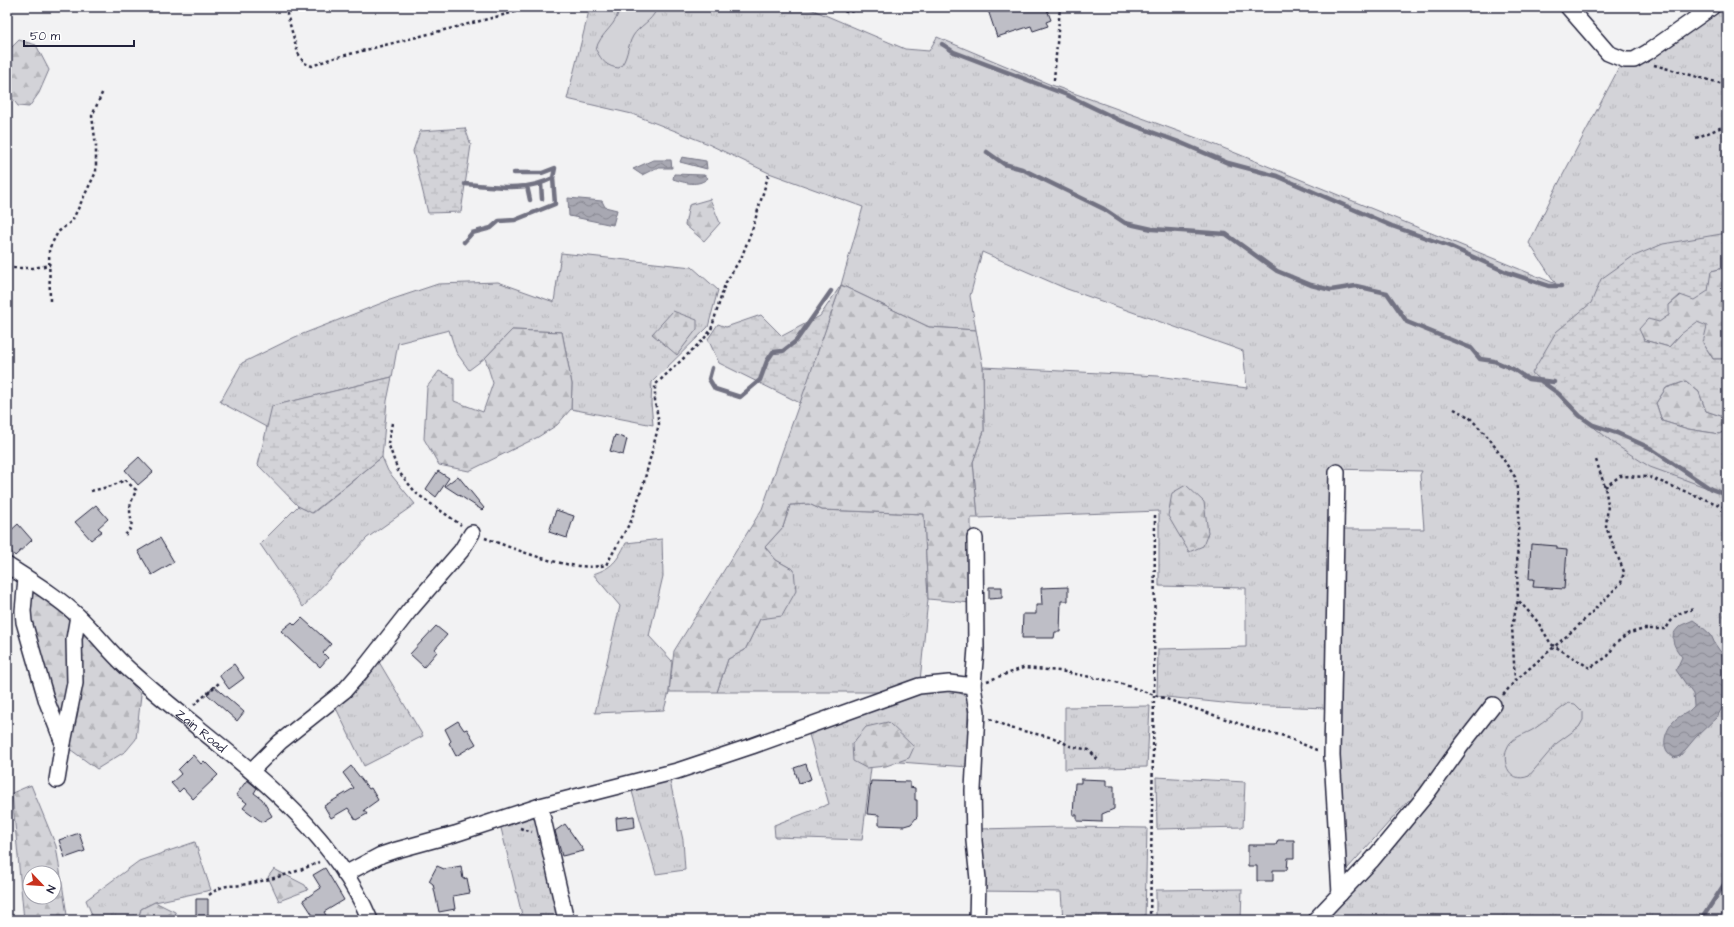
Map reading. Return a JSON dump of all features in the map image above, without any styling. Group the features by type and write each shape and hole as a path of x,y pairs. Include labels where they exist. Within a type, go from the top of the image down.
{"street":[{"path":"1568,7 1608,53 1625,60 1634,60 1654,48 1712,7"},
{"path":"1337,472 1332,756 1340,894"},
{"path":"251,771 280,742 344,691 365,668 409,611 456,557 467,543 472,533"},
{"path":"975,538 976,648 973,686 977,712 973,790 974,841 978,879 977,920"},
{"name":"Zain Road","path":"7,565 78,616 132,672 251,771 298,814 345,874 370,920"},
{"path":"26,578 23,611 24,622 47,702 63,743"},
{"path":"58,780 63,743 75,683 74,639 78,616"},
{"path":"345,874 381,855 499,820 540,806 612,789 677,771 752,746 919,686 949,683 973,686"},
{"path":"1315,920 1372,860 1426,795 1461,746 1493,706"},
{"path":"540,806 566,920"}],"path":[{"path":"285,7 298,53 304,63 312,66 337,57 535,7"},
{"path":"833,7 847,12 858,10 860,7"},
{"path":"1054,80 1060,7"},
{"path":"1634,60 1727,85"},
{"path":"50,301 50,245 58,232 72,221 96,172 96,146 92,116 103,91"},
{"path":"1696,138 1727,125"},
{"path":"392,423 388,443 398,470 416,494 472,533 540,557 576,565 596,567 606,565 631,521 644,482 659,424 655,401 655,385 703,340 710,330 725,284 742,256 753,228 769,173"},
{"path":"7,268 33,268 50,265"},
{"path":"1454,409 1469,417 1489,438 1515,477 1519,501 1517,564 1518,600 1512,626 1515,682"},
{"path":"1493,706 1515,682 1621,583 1624,572 1606,527 1608,504 1605,486 1596,460"},
{"path":"1605,486 1620,476 1650,477 1727,508"},
{"path":"91,491 112,486 125,480 136,490 130,509 132,521 131,530 124,536"},
{"path":"1150,920 1154,696 1155,514"},
{"path":"1518,600 1538,622 1554,647 1590,668 1608,656 1615,644 1629,633 1645,629 1666,629 1671,620 1681,612 1695,609"},
{"path":"973,686 1023,668 1060,671 1116,682 1264,732 1281,735 1332,756"},
{"path":"182,715 219,683"},
{"path":"977,712 1010,728 1054,738 1070,746 1089,750 1099,761"},
{"path":"499,820 547,838"},
{"path":"209,895 221,886 246,884 301,871 332,856"}],"green space":[{"path":"590,7 806,7 905,49 929,51 937,37 1049,84 1216,145 1556,284 1529,243 1621,64 1717,7 1727,7 1727,920 1321,920 1421,798 1408,801 1339,878 1338,796 1342,529 1424,529 1420,475 1422,471 1331,469 1327,708 1242,705 1157,696 1158,649 1246,647 1246,588 1159,586 1159,511 978,518 973,462 984,431 983,367 1158,376 1247,388 1243,351 1067,289 982,252 970,296 976,330 929,327 841,285 863,207 769,173 706,143 632,114 567,99"},
{"path":"619,7 655,7 656,10 652,17 633,36 626,57 619,68 605,63 596,50 601,39 616,19"},
{"path":"19,40 36,45 49,70 39,93 29,107 18,106 12,98 11,88 7,79 7,52"},
{"path":"465,128 471,145 461,212 428,213 413,151 420,131"},
{"path":"710,199 720,223 704,241 685,225 689,205"},
{"path":"1727,233 1727,267 1711,271 1708,291 1694,300 1680,295 1669,305 1669,315 1659,322 1648,319 1639,329 1644,340 1669,347 1681,334 1697,322 1707,326 1703,343 1713,359 1727,359 1727,418 1706,411 1699,392 1686,381 1666,388 1656,403 1662,421 1688,429 1719,434 1727,430 1727,495 1650,467 1616,445 1580,416 1559,394 1532,373 1556,332 1591,303 1601,279 1632,257 1663,244"},
{"path":"561,253 692,267 718,290 708,327 652,382 651,403 653,425 571,409 572,384 562,332 512,330 485,358 469,370 456,352 449,330 398,343 392,377 273,406 268,428 220,402 242,363 295,337 387,301 438,284 498,282 554,302"},
{"path":"1727,267 1727,359 1713,359 1703,343 1681,334 1669,347 1644,340 1638,328 1648,319 1669,305 1711,271"},
{"path":"841,285 929,327 976,330 983,367 984,431 973,462 978,518 971,518 971,603 928,599 924,514 822,510 809,504 790,505 783,527 765,547 776,560 794,570 796,591 782,616 760,619 745,650 728,659 717,692 669,692 674,651 762,509"},
{"path":"841,285 800,403 719,363 708,339 718,324 726,327 761,315 782,336 820,316"},
{"path":"673,311 697,320 697,329 677,355 652,334"},
{"path":"512,330 562,332 572,384 571,409 557,425 538,437 469,471 439,465 424,439 427,387 439,371 454,378 454,401 483,412 493,383 485,358"},
{"path":"392,377 387,401 382,457 312,513 298,506 258,465 272,406"},
{"path":"1686,381 1699,392 1706,411 1727,418 1727,430 1719,434 1688,429 1662,421 1656,403 1666,388"},
{"path":"382,457 388,471 415,504 367,538 303,607 260,544 298,506 313,513"},
{"path":"1186,485 1204,502 1208,533 1203,546 1189,552 1168,516 1172,493"},
{"path":"809,504 822,510 924,514 928,599 920,681 888,692 717,692 728,659 745,650 760,619 794,570 776,560 765,547 783,527 790,505"},
{"path":"662,539 663,576 649,636 672,661 669,692 664,710 595,713 620,606 593,574 600,572 613,563 620,555 626,543"},
{"path":"40,587 87,629 141,695 136,739 126,751 97,769 67,747 71,722 48,701 29,633 32,594"},
{"path":"379,662 423,736 364,766 335,706 362,685"},
{"path":"944,685 968,697 968,767 872,760 862,840 775,837 774,825 829,804 808,731"},
{"path":"1569,703 1575,704 1583,712 1583,720 1579,727 1557,743 1529,776 1522,778 1516,777 1511,773 1506,762 1505,756 1510,743 1534,729"},
{"path":"1150,706 1147,767 1065,769 1065,707"},
{"path":"888,722 914,747 909,758 886,766 866,768 853,761 852,744 866,727"},
{"path":"669,777 683,840 685,870 656,874 631,788"},
{"path":"1156,777 1245,782 1243,827 1157,829"},
{"path":"31,785 56,846 59,865 22,865 22,899 12,793"},
{"path":"534,811 560,920 522,920 500,824"},
{"path":"1064,827 1147,828 1145,920 1063,920 1061,892 978,891 979,829"},
{"path":"195,842 211,890 155,902 141,909 138,920 94,920 86,900 139,861"},
{"path":"274,869 305,885 308,890 279,901 268,877"},
{"path":"62,884 67,915 60,920 24,920 23,905 62,905"},
{"path":"1242,889 1241,920 1156,920 1156,890"},
{"path":"155,902 175,912 178,920 138,920 141,909"}],"water":[{"path":"682,157 706,161 707,169 680,162"},
{"path":"653,160 671,160 672,168 656,168 642,175 633,169"},
{"path":"674,174 704,175 708,178 700,183 682,182 673,179"},
{"path":"568,198 602,201 605,207 617,210 613,225 569,216"},
{"path":"1693,620 1711,635 1715,644 1727,661 1727,699 1717,717 1696,737 1680,756 1674,758 1665,747 1666,734 1676,719 1694,706 1693,694 1676,670 1682,657 1675,647 1673,635 1679,627"}],"building":[{"path":"987,7 1046,7 1051,20 1046,22 1048,26 1033,31 1031,26 997,37"},
{"path":"615,435 627,439 623,455 610,451"},
{"path":"139,457 153,472 138,485 125,470"},
{"path":"438,471 449,478 436,497 426,489"},
{"path":"458,476 484,508 482,510 445,486"},
{"path":"96,505 108,519 98,528 102,531 91,540 75,522"},
{"path":"556,510 574,516 567,538 549,532"},
{"path":"18,524 32,540 15,556 7,547 7,534"},
{"path":"160,538 174,562 152,575 138,551"},
{"path":"1531,544 1557,546 1557,549 1567,550 1564,589 1533,587 1534,579 1529,579"},
{"path":"989,587 1002,587 1002,598 989,599"},
{"path":"1068,587 1068,601 1061,601 1060,632 1055,632 1054,638 1022,638 1023,614 1036,614 1036,605 1042,605 1041,588"},
{"path":"302,618 331,644 323,653 328,658 320,667 281,631 292,622 295,625"},
{"path":"436,626 447,635 435,649 437,652 424,667 410,654"},
{"path":"234,664 244,678 229,689 219,675"},
{"path":"214,686 244,712 237,721 207,694"},
{"path":"458,721 464,730 467,729 476,744 456,756 449,743 451,741 445,729"},
{"path":"193,755 201,764 204,761 218,775 193,799 183,788 179,792 171,783 181,774 178,770"},
{"path":"806,764 811,779 799,783 794,768"},
{"path":"351,766 369,789 371,788 378,800 364,810 367,814 356,820 348,808 331,818 324,806 354,788 343,773"},
{"path":"1081,779 1106,780 1106,786 1114,786 1114,809 1102,814 1102,822 1077,821 1077,815 1073,815 1075,783 1081,783"},
{"path":"247,780 257,788 254,793 262,799 272,816 262,822 243,808 247,803 236,795"},
{"path":"871,781 910,782 910,787 915,788 915,800 917,800 917,817 911,824 904,826 879,825 879,815 867,814"},
{"path":"634,816 635,827 617,830 616,818"},
{"path":"565,824 584,851 562,856 555,831"},
{"path":"79,833 85,851 65,858 59,840"},
{"path":"1278,840 1294,840 1294,858 1288,858 1287,870 1273,870 1273,881 1257,881 1257,866 1248,866 1248,845 1276,845"},
{"path":"437,866 444,869 461,866 463,879 467,878 470,893 453,896 455,909 439,912 433,884 429,881"},
{"path":"325,868 344,900 324,912 329,920 316,920 303,900 321,888 313,875"},
{"path":"196,899 208,899 208,916 196,917"}],"waterway":[{"path":"942,44 954,52 1067,95 1119,120 1179,142 1228,163 1277,176 1392,226 1449,246 1506,272 1549,286 1561,286"},
{"path":"987,152 1004,164 1022,169 1104,209 1125,223 1152,229 1226,234 1277,271 1311,285 1331,290 1356,286 1387,293 1407,322 1471,348 1480,359 1494,361 1513,369 1528,379 1554,382"},
{"path":"465,184 498,187 521,187 553,178 555,168 542,173 514,173"},
{"path":"464,242 472,233 491,228 499,221 515,220 555,204 553,178"},
{"path":"541,184 542,199"},
{"path":"527,186 530,200"},
{"path":"712,368 709,379 715,389 740,397 760,380 767,361 773,352 783,351 796,341 831,291"},
{"path":"1541,381 1559,394 1580,416 1593,425 1617,433 1650,448 1711,489 1727,495"},
{"path":"1701,920 1727,880"}]}
